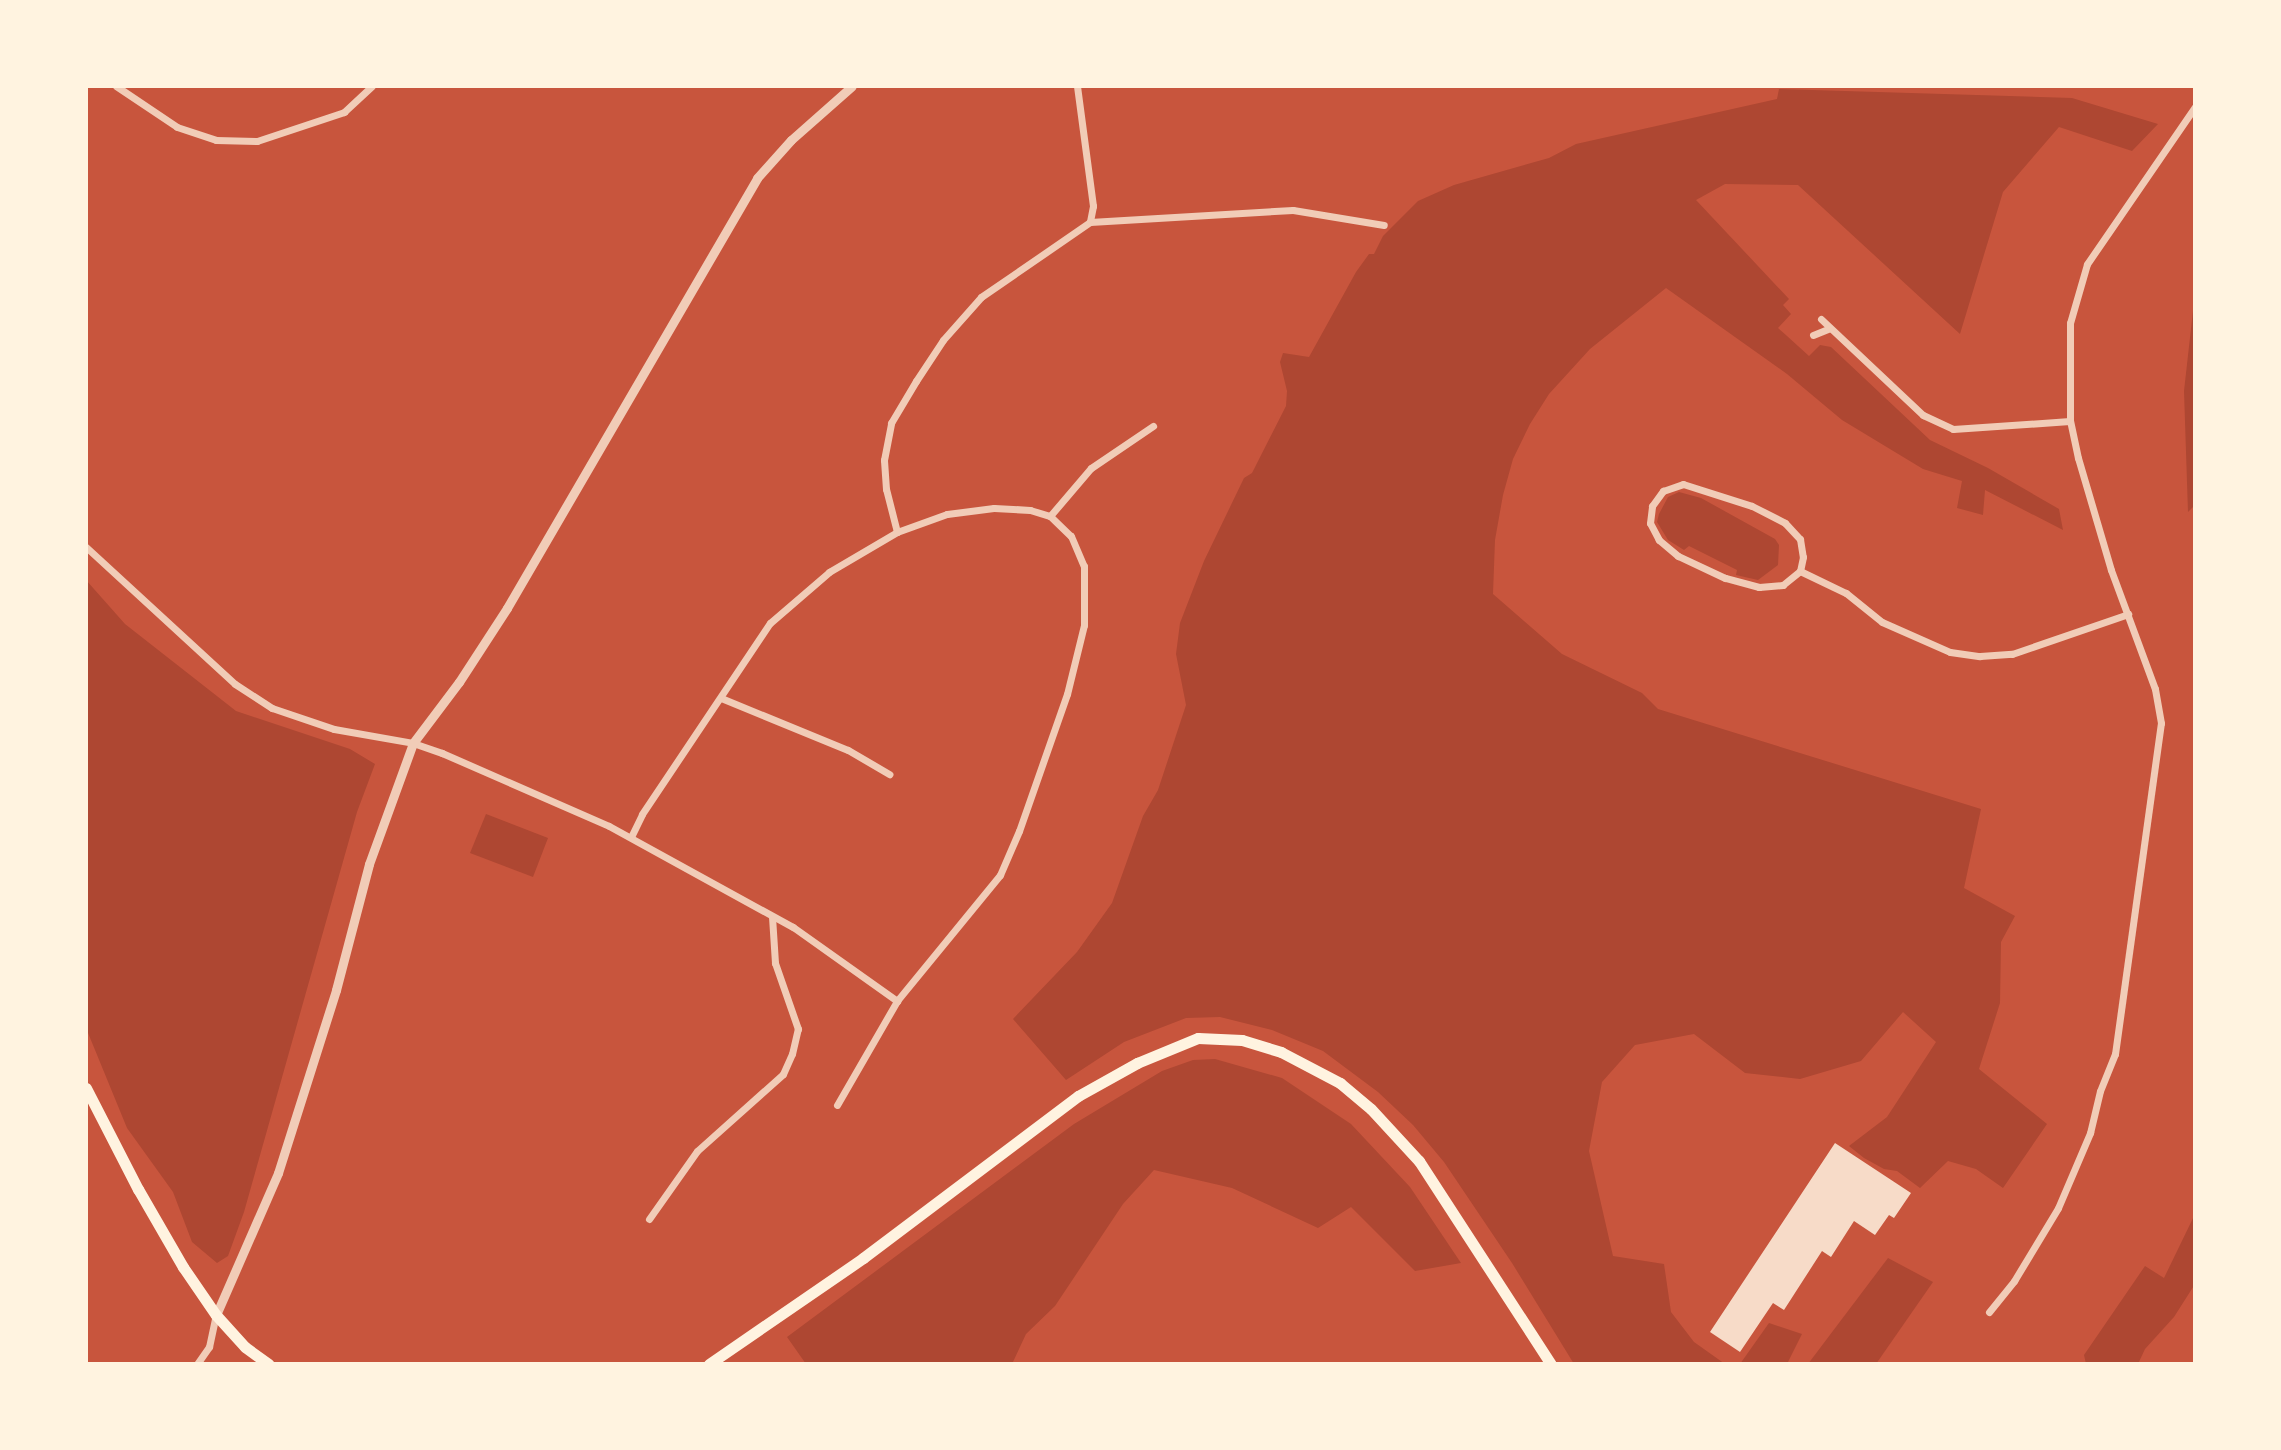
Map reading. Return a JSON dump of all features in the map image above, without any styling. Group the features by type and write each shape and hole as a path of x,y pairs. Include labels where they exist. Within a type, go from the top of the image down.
{"main road":[{"path":"709,1364 863,1258 1078,1096 1150,1056 1198,1038 1242,1040 1281,1052 1340,1083 1371,1109 1419,1161 1551,1364"},
{"path":"86,1088 138,1189 216,1315 245,1347 268,1364"}],"street":[{"path":"116,86 177,127 216,140 257,141 344,112 372,86"},
{"path":"197,1364 209,1347 216,1315 278,1173 336,990 369,864 391,796 413,743 459,682 507,608 757,178 791,140 852,86"},
{"path":"1077,86 1093,206 1090,222"},
{"path":"1989,1312 2014,1281 2058,1208 2090,1133 2100,1091 2115,1054 2161,723 2155,689 2085,491 2070,421 2070,323 2087,264 2195,107"},
{"path":"897,532 886,489 884,460 891,423 916,381 943,340 981,297 1090,222 1293,210 1384,225"},
{"path":"1821,319 1923,415 1953,429 2070,421"},
{"path":"1813,335 1830,328"},
{"path":"1050,516 1091,468 1153,426"},
{"path":"1683,484 1752,506 1785,523 1800,539 1800,571 1783,585 1759,587 1697,567 1659,540 1650,523 1652,506 1663,491 1683,484"},
{"path":"631,837 642,814 770,623 829,572 897,532 947,514 994,508 1050,516 1071,536 1084,566 1084,625 1067,694 1000,875 897,1001 837,1105"},
{"path":"86,547 235,684 272,708 334,729 413,743 541,794 631,837 772,917 836,955 897,1001"},
{"path":"1800,571 1846,593 1882,622 1950,652 1980,656 2012,654 2128,614"},
{"path":"721,698 848,750 889,774"},
{"path":"649,1219 697,1151 783,1074 792,1054 798,1029 775,963 772,917"}],"shaded area":[{"path":"1779,89 2072,98 2158,124 2132,151 2059,127 2003,192 1960,334 1798,185 1725,184 1696,200 1789,299 1783,305 1791,314 1778,328 1809,356 1820,345 1831,347 1930,440 1988,468 2059,509 2063,530 1985,490 1983,515 1957,508 1962,481 1923,469 1842,420 1787,374 1666,288 1590,349 1549,394 1530,424 1513,459 1503,495 1495,540 1493,594 1562,654 1642,693 1658,709 1981,809 1964,888 2015,916 2001,942 2000,1003 1979,1069 2047,1124 2003,1188 1976,1169 1948,1161 1920,1188 1897,1171 1884,1169 1849,1146 1887,1117 1936,1042 1903,1012 1861,1061 1800,1079 1745,1073 1694,1034 1635,1045 1602,1082 1589,1151 1613,1256 1664,1264 1671,1312 1694,1342 1725,1364 1574,1364 1512,1263 1444,1162 1413,1125 1378,1092 1323,1051 1272,1030 1220,1017 1186,1018 1124,1042 1066,1080 1013,1019 1077,952 1112,903 1143,816 1158,790 1186,705 1176,654 1180,623 1204,561 1244,478 1252,473 1286,406 1287,391 1280,362 1283,353 1309,357 1356,272 1369,254 1374,254 1383,236 1418,201 1454,185 1549,158 1576,144 1777,99"},
{"path":"2195,293 2195,505 2188,512 2184,391"},
{"path":"1679,492 1701,498 1775,539 1779,545 1778,565 1758,580 1736,575 1737,570 1689,546 1684,550 1668,540 1657,522 1668,497"},
{"path":"86,580 125,624 236,711 350,749 375,764 357,812 244,1212 228,1256 217,1263 192,1242 173,1192 127,1128 86,1028"},
{"path":"486,814 548,838 533,877 470,853"},
{"path":"1215,1059 1282,1078 1351,1124 1410,1187 1461,1263 1415,1271 1351,1207 1318,1228 1232,1188 1154,1170 1123,1204 1055,1306 1026,1334 1012,1364 806,1364 787,1337 1074,1124 1162,1071 1193,1060"},
{"path":"2195,1214 2195,1284 2174,1317 2145,1349 2138,1364 2086,1364 2084,1355 2145,1266 2164,1278"},
{"path":"1888,1258 1933,1282 1876,1364 1808,1364"},
{"path":"1769,1323 1802,1334 1787,1364 1740,1364"}],"building":[{"path":"1835,1143 1911,1193 1894,1218 1889,1215 1875,1235 1854,1221 1831,1257 1822,1251 1784,1310 1773,1303 1740,1352 1710,1332"}]}
